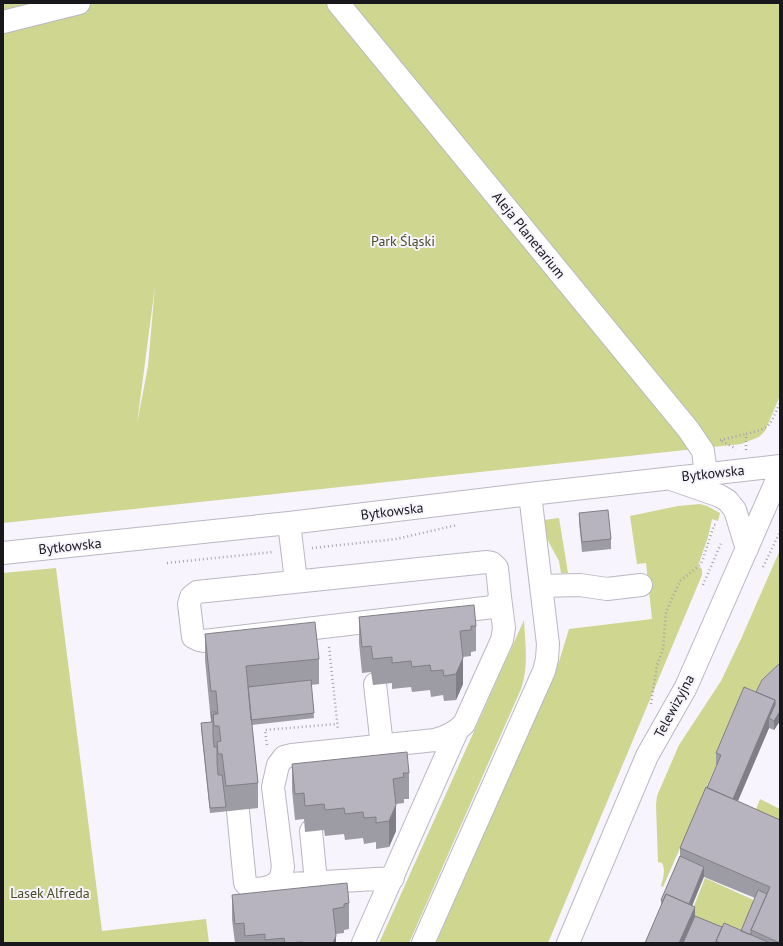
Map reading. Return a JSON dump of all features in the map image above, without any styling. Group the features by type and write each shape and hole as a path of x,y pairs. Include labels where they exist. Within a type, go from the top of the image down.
{"street":[{"path":"3,22 79,3"},
{"name":"Aleja Planetarium","path":"338,3 688,429 703,451 706,474"},
{"name":"Bytkowska","path":"3,553 289,523 669,478 780,467"},
{"name":"Telewizyjna","path":"568,943 646,756 686,688 776,482 780,467"},
{"path":"669,478 720,496 728,501 735,510 747,549"},
{"path":"422,943 544,670 547,659 548,644 530,494"},
{"path":"289,523 296,581"},
{"path":"273,885 281,877 283,867 273,787 278,765 284,757 292,754 435,740 446,737 457,731 464,724 502,640 504,628 497,568 492,563 487,562 197,592 191,597 189,604 193,637 204,641 493,607 500,597"},
{"path":"541,586 580,585 607,589 641,585"},
{"path":"375,684 382,746"},
{"path":"363,943 457,731"},
{"path":"238,811 245,884 251,889 263,889 273,885 393,878"},
{"path":"311,831 316,882"}],"path":[{"path":"736,449 720,440 762,430 767,427 771,423 780,403"},
{"path":"746,434 746,446"},
{"path":"167,563 396,539 461,524"},
{"path":"651,706 657,665 664,649 666,612 680,581 700,565 714,525 717,524"},
{"path":"762,570 780,532"},
{"path":"703,585 722,545 723,538"},
{"path":"184,554 184,561"},
{"path":"326,627 340,750"}],"green space":[{"name":"Park Śląski","path":"3,3 780,3 780,396 765,431 759,437 741,444 3,523","holes":["155,286 148,366 137,424"]},
{"path":"700,504 720,513 718,521 712,519 708,537 698,566 702,569 702,575 548,943 436,943 558,665 569,629 652,619 646,563 637,564 630,516 678,506"},
{"path":"559,518 568,573 561,573 559,561 547,539 544,520"},
{"path":"780,550 780,671 761,690 744,701 663,887 661,886 664,869 662,863 658,862 657,796 679,745 721,681"},
{"name":"Lasek Alfreda","path":"56,568 102,931 206,919 209,943 3,943 3,573"},
{"path":"524,620 526,663 521,689 409,943 379,943"},
{"path":"760,799 780,809 780,838 750,825"},
{"path":"705,878 756,901 738,942 688,921"}],"building":[{"path":"608,510 611,539 582,542 579,513"},
{"path":"474,605 476,626 471,626 471,630 460,631 463,658 456,674 444,676 443,670 431,671 430,665 412,667 411,661 392,663 392,657 373,659 371,646 362,647 359,617"},
{"path":"315,622 319,659 246,666 258,783 226,786 222,754 218,754 217,742 221,741 219,726 214,726 213,714 218,714 216,691 211,691 205,634"},
{"path":"780,663 780,711 774,721 769,718 775,705 775,700 756,692 762,680"},
{"path":"311,680 314,713 251,720 248,687"},
{"path":"744,687 775,700 733,799 707,788 721,755 716,753"},
{"path":"211,712 216,712 216,714 213,714 214,747 217,747 218,775 222,775 226,807 210,808 201,723 212,722"},
{"path":"407,752 409,773 403,773 404,777 393,779 396,805 389,821 376,823 376,817 364,818 363,812 345,814 344,808 325,810 324,804 305,806 304,793 295,794 292,764"},
{"path":"706,787 780,820 780,943 751,930 770,887 680,848"},
{"path":"680,856 704,867 689,904 666,894 663,901 661,900"},
{"path":"347,883 349,903 344,904 344,907 333,909 336,936 333,943 285,943 284,938 265,940 265,934 245,936 244,923 235,924 232,895"},
{"path":"758,890 767,894 751,930 751,935 741,931"},
{"path":"666,894 695,907 679,943 645,943"},
{"path":"695,916 722,927 716,943 683,943"},
{"path":"724,923 770,943 720,943 716,941"}]}
